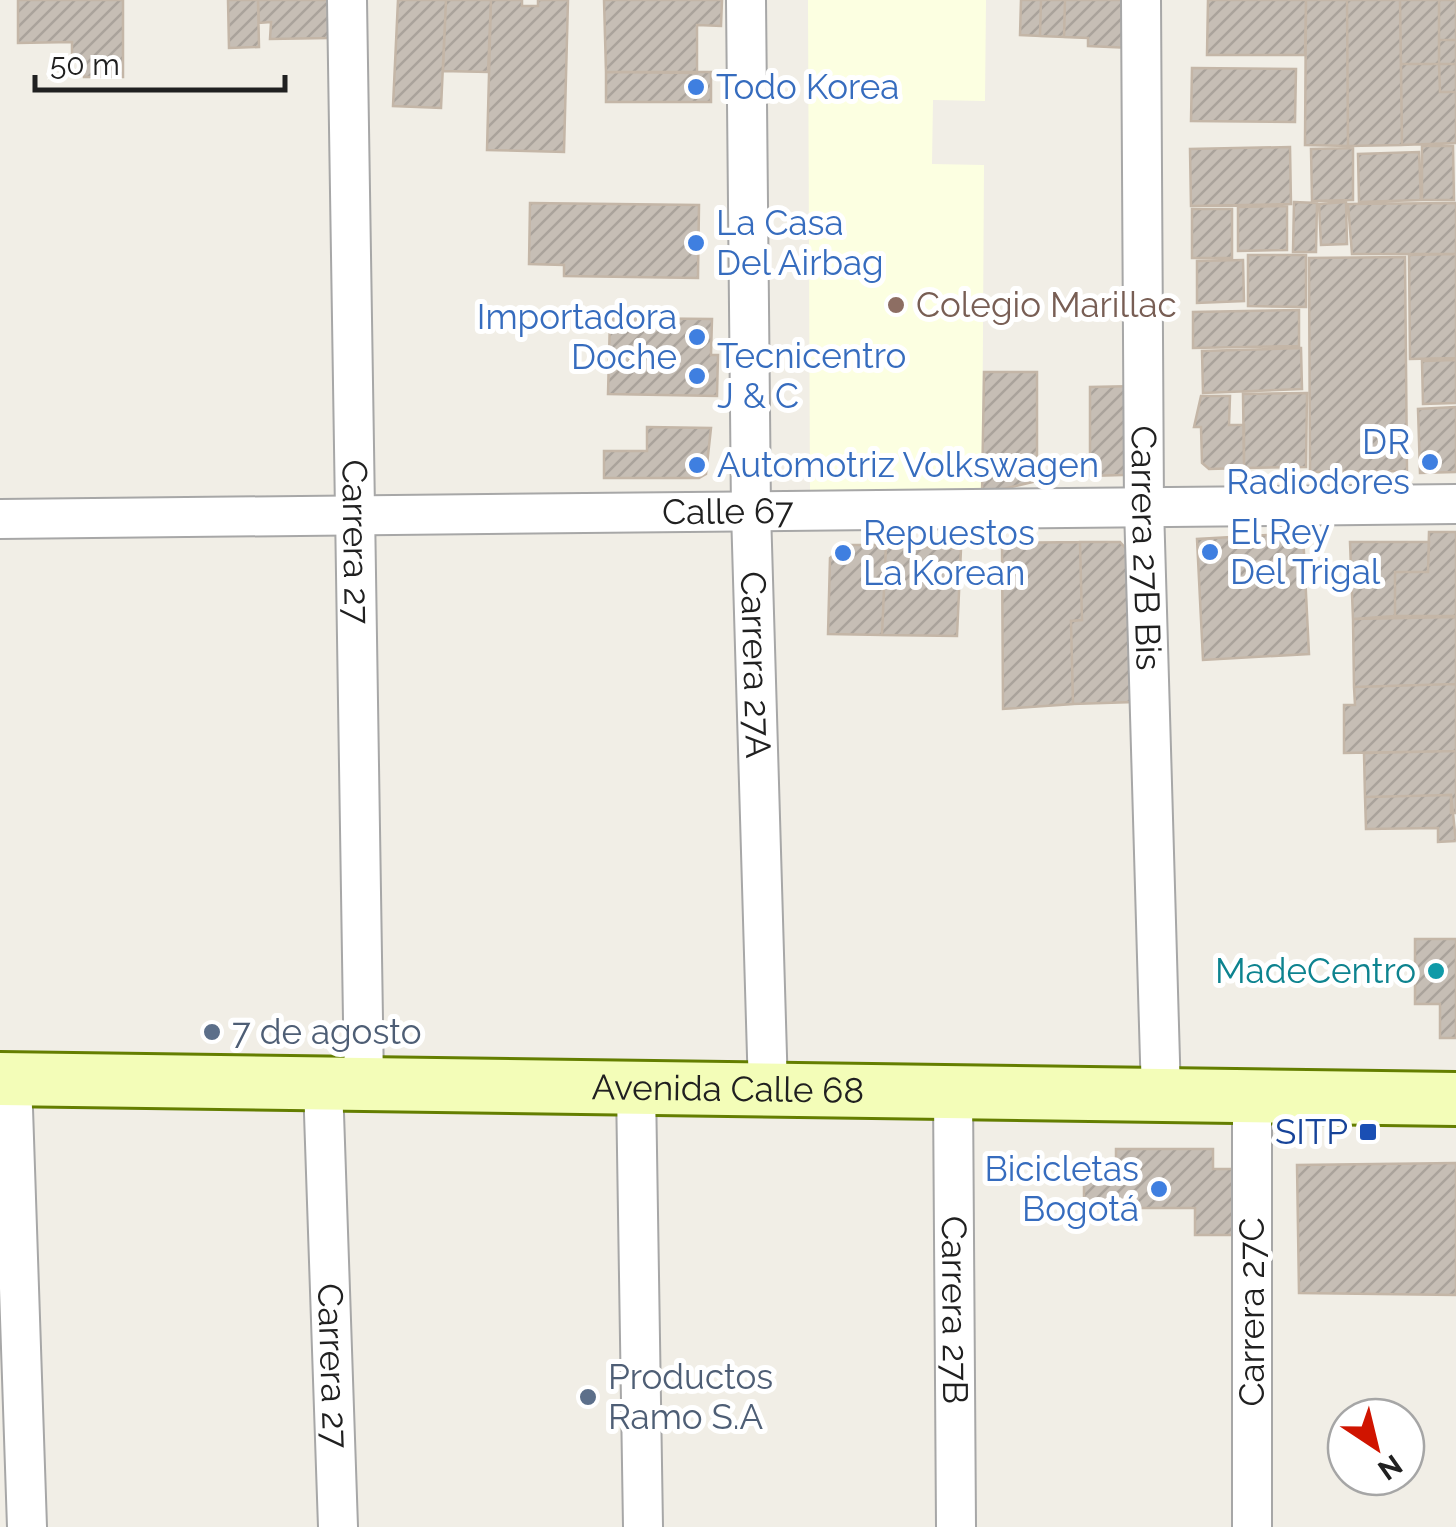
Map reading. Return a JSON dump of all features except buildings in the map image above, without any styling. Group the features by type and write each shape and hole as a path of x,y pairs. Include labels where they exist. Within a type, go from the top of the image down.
{"main road":[{"name":"Avenida Calle 68","path":"6,1079 1456,1099"}],"street":[{"name":"Carrera 27","path":"338,1527 354,515 347,0"},
{"name":"Carrera 27A","path":"746,0 751,510 768,1090"},
{"name":"Carrera 27B Bis","path":"1141,0 1144,506 1161,1096"},
{"name":"Calle 67","path":"0,519 1456,504"},
{"path":"6,1079 27,1527"},
{"path":"636,1088 643,1527"},
{"name":"Carrera 27B","path":"953,1092 956,1527"},
{"name":"Carrera 27C","path":"1252,1096 1252,1527"}],"shaded area":[{"name":"Colegio Marillac","path":"808,0 986,0 985,101 933,100 932,164 984,165 982,494 810,498"}],"place":[{"name":"Todo Korea","path":"696,87"},
{"name":"La Casa Del Airbag","path":"696,243"},
{"name":"Colegio Marillac","path":"896,305"},
{"name":"Importadora Doche","path":"697,337"},
{"name":"Tecnicentro J & C","path":"697,376"},
{"name":"DR Radiodores","path":"1430,462"},
{"name":"Automotriz Volkswagen","path":"697,465"},
{"name":"El Rey Del Trigal","path":"1210,552"},
{"name":"Repuestos La Korean","path":"843,553"},
{"name":"MadeCentro","path":"1436,971"},
{"name":"7 de agosto","path":"212,1032"},
{"name":"SITP","path":"1368,1132"},
{"name":"Bicicletas Bogotá","path":"1159,1189"},
{"name":"Productos Ramo S.A","path":"588,1397"}]}
